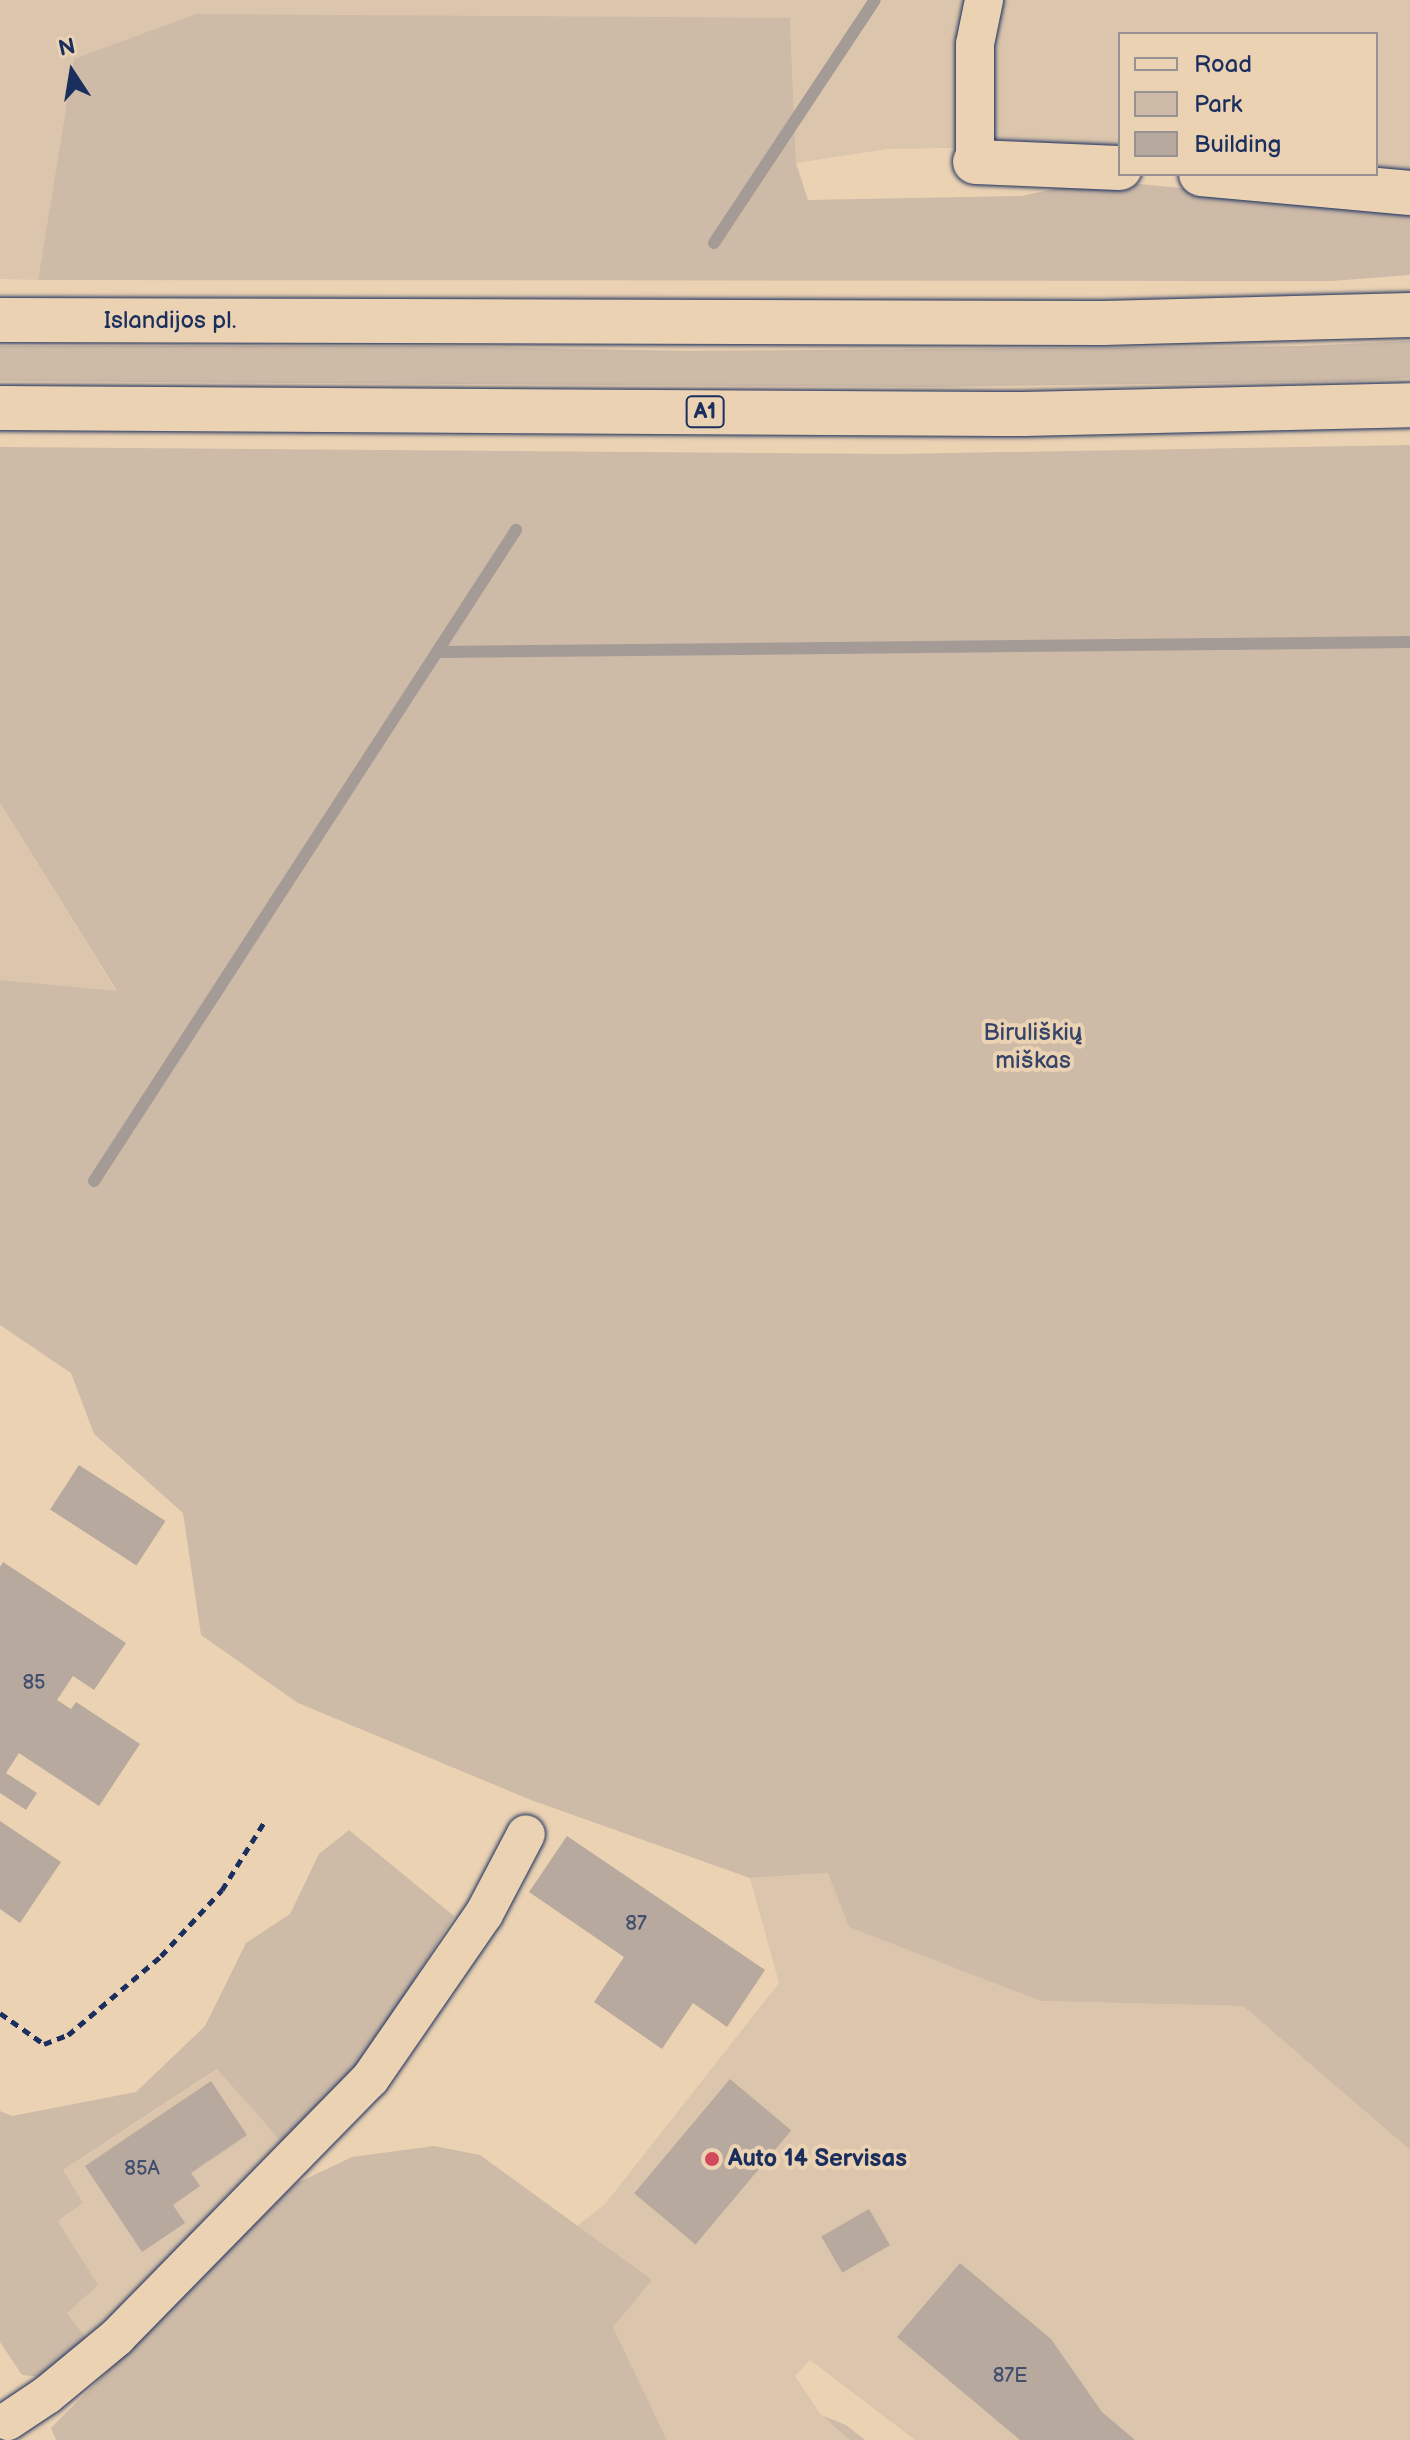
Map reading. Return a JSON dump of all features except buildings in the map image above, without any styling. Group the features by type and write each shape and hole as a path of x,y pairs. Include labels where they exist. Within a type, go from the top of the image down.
{"highway":[{"path":"975,162 1118,168"},
{"path":"1223,176 1410,193"},
{"name":"Islandijos pl.","path":"0,320 1103,323 1410,315"},
{"name":"A1","path":"0,408 1023,414 1410,405"}],"street":[{"path":"975,162 975,44 984,0"},
{"path":"9,2423 117,2337 370,2079 484,1914 526,1834"}],"path":[{"path":"0,2013 44,2044 68,2035 161,1956 212,1901 265,1821"}],"shaded area":[{"path":"0,0 1410,0 1410,176 1378,172 1378,32 1118,32 1118,145 888,149 796,163 790,18 74,59 38,280 0,279"},
{"path":"0,803 117,992 0,980"},
{"path":"828,1873 1041,2001 1243,2006 1410,2150 1410,2440 915,2440 810,2360 795,2376 821,2415 850,2440 667,2440 613,2327 577,2226 605,2204 779,1983 750,1878"},
{"path":"218,2069 286,2147 89,2342 67,2313 58,2221 83,2203 63,2170"}],"green space":[{"path":"196,14 790,18 796,163 808,200 1021,196 1098,180 1410,210 1410,275 1332,281 38,280 74,59"},
{"path":"1410,341 1410,378 1357,381 932,387 0,381 0,346 426,346 686,351 1302,346"},
{"name":"Biruliškių miškas","path":"1410,445 1410,2150 1243,2006 1041,2001 849,1927 828,1873 750,1878 531,1800 298,1703 201,1635 183,1513 94,1434 71,1373 0,1325 0,980 117,991 0,803 0,447 896,454"},
{"path":"349,1830 454,1916 369,2053 286,2147 217,2069 63,2170 83,2203 58,2221 98,2285 67,2313 89,2342 51,2378 22,2375 0,2342 0,2111 12,2116 136,2092 205,2026 246,1943 290,1914 319,1854"},
{"path":"434,2146 480,2155 652,2280 613,2327 667,2440 56,2440 51,2428 295,2184 352,2157"},
{"path":"821,2415 846,2425 865,2440 850,2440"}],"waterway":[{"path":"714,243 875,0"},
{"path":"94,1181 516,530"},
{"path":"438,652 1410,642"}],"place":[{"name":"Auto 14 Servisas","path":"712,2159"}]}
